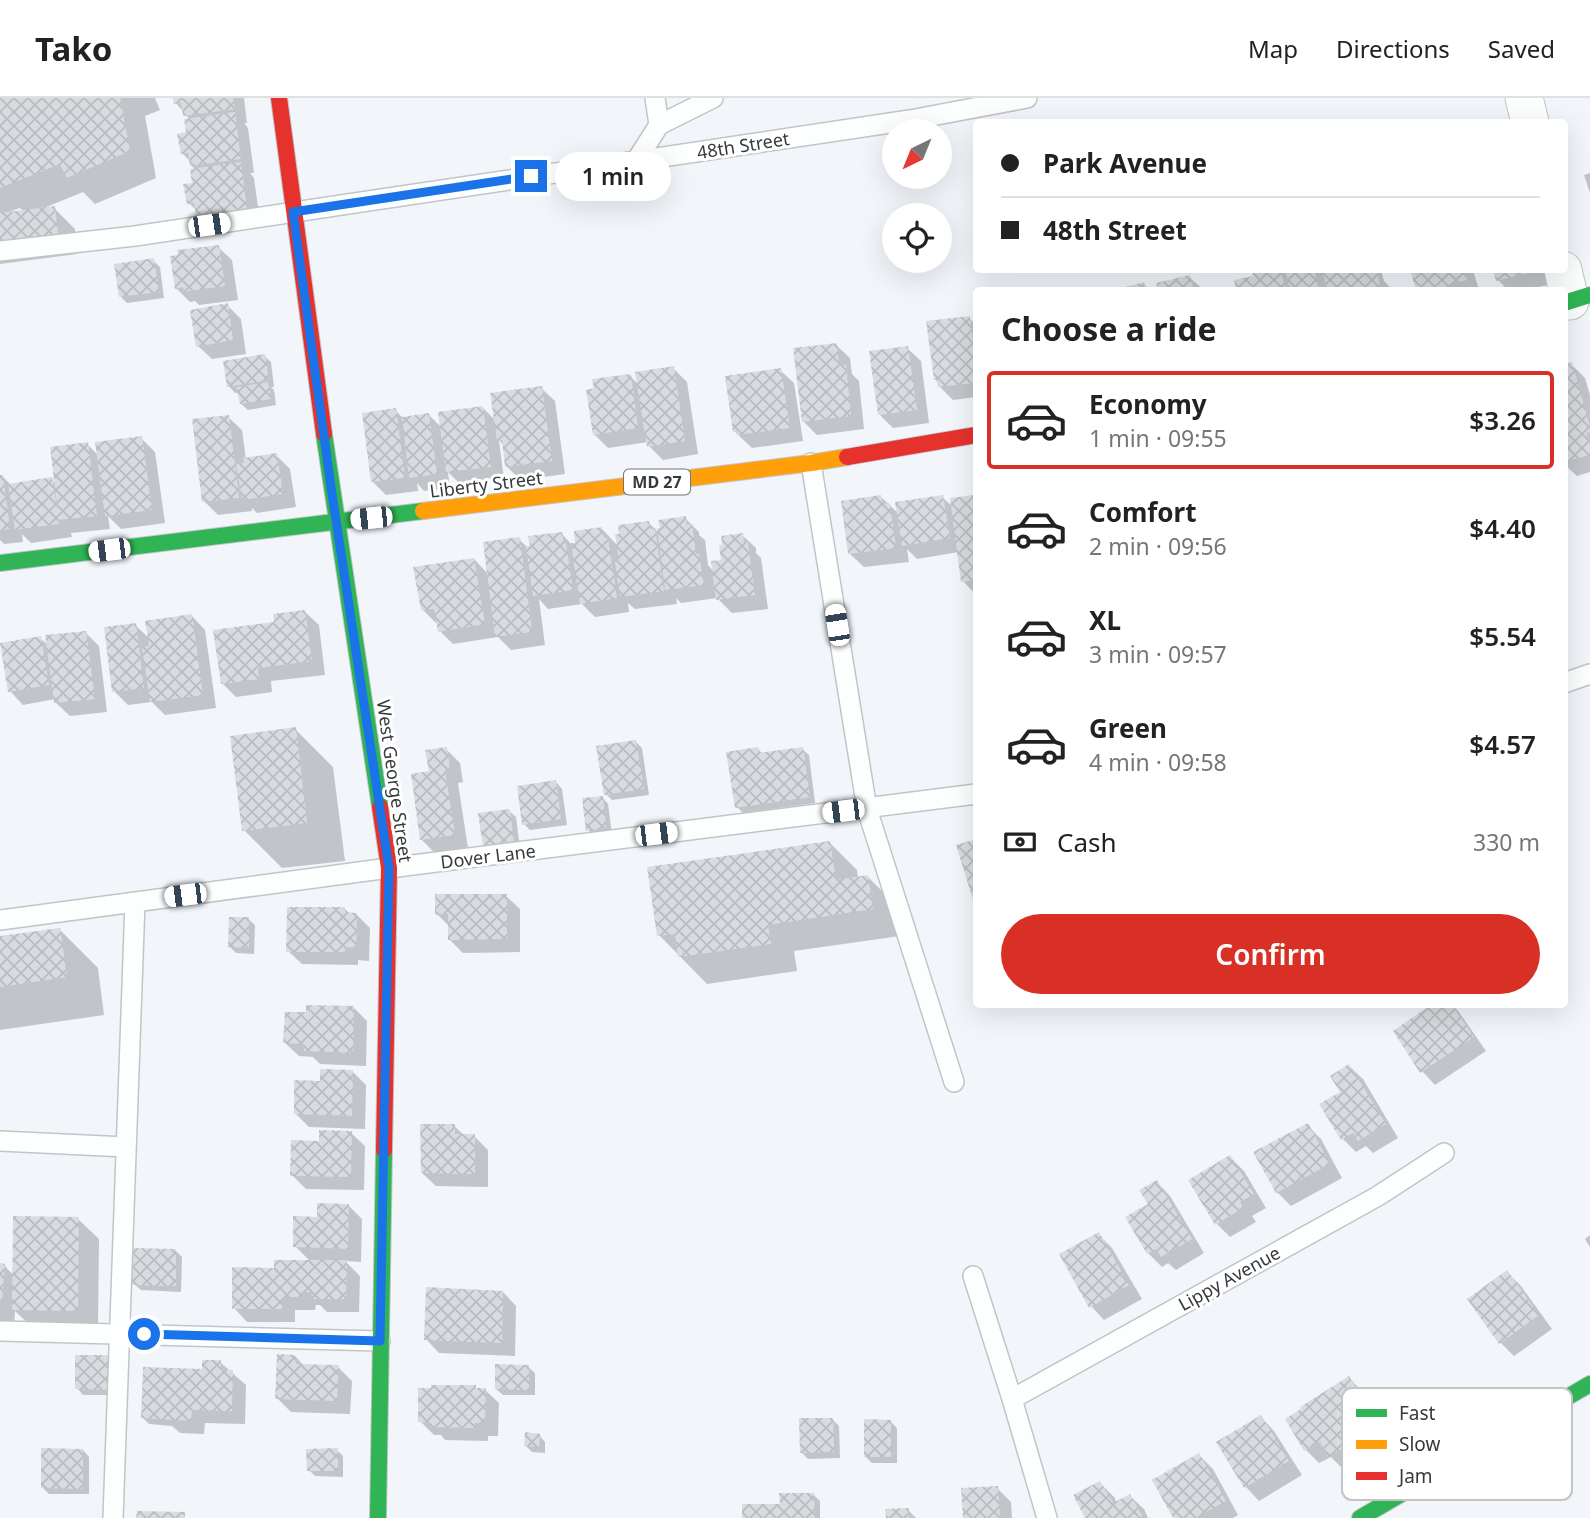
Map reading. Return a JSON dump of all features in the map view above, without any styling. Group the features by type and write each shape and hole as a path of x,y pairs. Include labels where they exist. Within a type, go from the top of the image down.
{"main road":[{"name":"West George Street","path":"279,98 337,522 389,868 378,1518"},
{"name":"Liberty Street","path":"0,563 811,463 973,436"},
{"path":"1572,1394 1590,1384"},
{"path":"1360,1518 1391,1500"}],"street":[{"path":"1524,98 1529,119"}],"lane":[{"path":"655,98 659,125"},
{"path":"636,161 659,125 713,98"},
{"name":"48th Street","path":"0,251 135,236 910,120 1027,98"},
{"path":"811,463 867,808 954,1082"},
{"path":"1568,682 1590,674"},
{"name":"Dover Lane","path":"0,920 973,794"},
{"path":"113,1518 135,902"},
{"path":"0,1141 126,1147"},
{"name":"Lippy Avenue","path":"1012,1399 1378,1196 1444,1153"},
{"path":"972,1276 1047,1518"},
{"path":"0,1331 380,1341"}],"building":[{"path":"0,98 120,98 130,151 67,178 60,164 0,188"},
{"path":"173,98 233,98 235,109 183,116 181,103 174,104"},
{"path":"235,112 241,159 190,166 188,153 181,154 177,134 186,132 184,119"},
{"path":"241,162 247,209 196,216 194,203 187,204 183,184 192,183 190,169"},
{"path":"55,206 58,234 0,241 0,213"},
{"path":"219,245 225,286 184,292 183,287 175,289 170,256 178,255 177,250"},
{"path":"154,258 159,292 119,297 114,264"},
{"path":"1252,273 1281,273 1285,287 1235,287 1234,280 1253,276"},
{"path":"1286,273 1315,273 1318,287 1289,287"},
{"path":"1323,273 1377,273 1380,287 1326,287"},
{"path":"1411,273 1465,273 1467,280 1449,284 1450,287 1415,287"},
{"path":"1494,273 1528,273 1496,281"},
{"path":"1190,275 1193,287 1157,287 1156,283"},
{"path":"1144,282 1145,287 1125,287"},
{"path":"228,303 233,340 196,347 190,310"},
{"path":"970,316 973,383 938,387 934,380 926,321"},
{"path":"837,343 839,366 846,365 851,416 802,422 793,348"},
{"path":"908,346 917,410 878,415 869,351"},
{"path":"265,354 269,380 227,387 223,361"},
{"path":"1572,362 1590,427 1590,432 1586,433 1590,455 1568,461 1568,363"},
{"path":"674,366 685,441 647,447 635,372"},
{"path":"781,368 790,428 737,435 737,431 733,432 725,376"},
{"path":"631,374 638,428 593,435 586,390 594,388 592,379"},
{"path":"268,382 271,399 240,404 236,387"},
{"path":"542,386 552,461 505,467 502,440 497,441 490,393"},
{"path":"483,406 491,467 446,472 438,412"},
{"path":"396,408 405,478 371,482 362,413"},
{"path":"429,413 437,474 409,478 402,417"},
{"path":"229,415 239,498 202,502 192,419"},
{"path":"142,436 152,510 105,516 95,442"},
{"path":"88,442 97,516 58,520 59,524 15,530 8,484 52,477 58,513 50,447"},
{"path":"277,453 283,494 242,500 236,464 244,463 243,458"},
{"path":"0,475 3,475 10,529 0,530"},
{"path":"881,495 883,504 890,503 896,548 848,554 841,501"},
{"path":"943,495 950,538 902,546 895,502"},
{"path":"973,495 973,580 961,582 950,498"},
{"path":"686,516 687,525 692,524 704,585 665,590 658,520"},
{"path":"649,521 650,529 655,528 664,591 620,597 615,562 619,561 615,534 619,534 618,525"},
{"path":"602,527 604,538 608,538 617,598 580,604 571,543 575,543 574,531"},
{"path":"562,532 573,590 533,596 526,546 530,546 528,536"},
{"path":"743,533 744,543 748,542 755,595 716,600 711,561 721,560 721,536"},
{"path":"520,537 532,632 495,637 483,542"},
{"path":"474,558 485,624 438,632 434,609 421,610 413,567"},
{"path":"305,610 312,661 258,668 259,679 221,684 213,630 274,622 273,614"},
{"path":"192,614 203,695 150,702 142,647 149,646 145,621"},
{"path":"136,623 144,688 112,692 104,627"},
{"path":"86,631 95,699 54,703 45,635"},
{"path":"41,636 49,685 8,692 0,643"},
{"path":"296,727 307,823 242,831 230,736"},
{"path":"636,740 644,789 604,795 596,746"},
{"path":"447,747 450,769 445,770 455,835 420,840 411,774 429,771 425,750"},
{"path":"758,747 759,753 803,747 810,797 735,808 726,752"},
{"path":"556,780 561,819 522,825 517,786"},
{"path":"603,796 606,828 586,831 582,798"},
{"path":"510,809 514,842 483,847 478,813"},
{"path":"973,840 973,900 956,845"},
{"path":"830,841 836,880 868,875 873,909 768,925 771,944 678,957 675,934 657,936 647,867"},
{"path":"435,894 507,894 507,939 448,940 448,914 435,915"},
{"path":"287,907 345,907 345,912 357,913 356,948 345,947 345,952 286,952"},
{"path":"229,917 249,917 249,948 228,947"},
{"path":"60,928 67,977 0,987 0,936"},
{"path":"306,1005 354,1006 353,1053 304,1051 304,1044 283,1043 285,1012 306,1012"},
{"path":"1426,1008 1454,1008 1474,1037 1420,1073 1393,1031"},
{"path":"1349,1064 1386,1124 1358,1141 1353,1133 1341,1140 1319,1104 1340,1092 1330,1076"},
{"path":"320,1069 353,1070 352,1116 294,1114 294,1080 320,1081"},
{"path":"1308,1123 1330,1164 1276,1193 1253,1152"},
{"path":"420,1124 455,1124 455,1134 475,1134 475,1174 421,1173"},
{"path":"319,1130 352,1131 351,1177 290,1176 291,1140 319,1141"},
{"path":"1230,1155 1254,1194 1240,1202 1243,1208 1215,1225 1188,1180"},
{"path":"1157,1180 1192,1239 1161,1257 1156,1249 1147,1254 1125,1217 1148,1204 1139,1190"},
{"path":"317,1203 349,1204 348,1249 293,1247 293,1216 317,1217"},
{"path":"13,1216 79,1217 78,1311 12,1310"},
{"path":"1099,1232 1129,1285 1089,1308 1059,1254"},
{"path":"133,1248 176,1249 176,1286 132,1285"},
{"path":"274,1260 347,1260 346,1299 311,1299 312,1292 303,1292 302,1297 282,1297 282,1309 232,1309 232,1267 274,1268"},
{"path":"0,1263 5,1264 2,1301 0,1300"},
{"path":"1507,1270 1539,1315 1499,1344 1467,1299"},
{"path":"426,1287 503,1291 502,1343 424,1340"},
{"path":"277,1354 295,1355 296,1364 339,1365 337,1401 275,1399"},
{"path":"75,1355 109,1355 108,1390 75,1389"},
{"path":"202,1360 221,1360 221,1369 233,1370 232,1411 192,1410 191,1421 141,1418 143,1367 202,1369"},
{"path":"495,1364 529,1365 529,1390 495,1389"},
{"path":"1349,1376 1356,1388 1342,1388 1342,1449 1328,1457 1320,1442 1304,1451 1285,1419 1301,1409 1300,1407"},
{"path":"431,1385 476,1385 476,1388 486,1388 485,1423 475,1423 475,1428 430,1427 430,1423 418,1422 418,1388 431,1388"},
{"path":"1261,1415 1289,1461 1244,1488 1216,1442"},
{"path":"799,1418 833,1418 834,1452 800,1453"},
{"path":"864,1419 891,1420 891,1457 864,1457"},
{"path":"525,1432 540,1434 539,1447 524,1446"},
{"path":"41,1448 83,1449 83,1489 41,1488"},
{"path":"338,1448 338,1471 307,1471 306,1449"},
{"path":"1199,1453 1226,1501 1195,1518 1173,1518 1152,1480"},
{"path":"1100,1481 1113,1503 1130,1494 1143,1518 1085,1518 1073,1495"},
{"path":"998,1486 1000,1518 963,1518 961,1488"},
{"path":"779,1493 814,1493 815,1518 742,1518 742,1504 780,1504"},
{"path":"909,1508 909,1518 886,1518 885,1509"},
{"path":"137,1511 185,1512 185,1518 136,1518"}],"traffic: fast":[{"path":"1568,302 1590,295"},
{"path":"324,434 380,807"},
{"path":"0,563 423,511"},
{"path":"378,1518 384,1150"},
{"path":"1572,1394 1590,1384"},
{"path":"1360,1518 1391,1500"}],"traffic: slow":[{"path":"423,511 847,457"}],"traffic: jam":[{"path":"279,98 324,434"},
{"path":"847,457 973,436"},
{"path":"380,807 389,868 384,1150"}],"route":[{"path":"144,1334 380,1341 389,868 332,494 293,212 531,176"}]}
